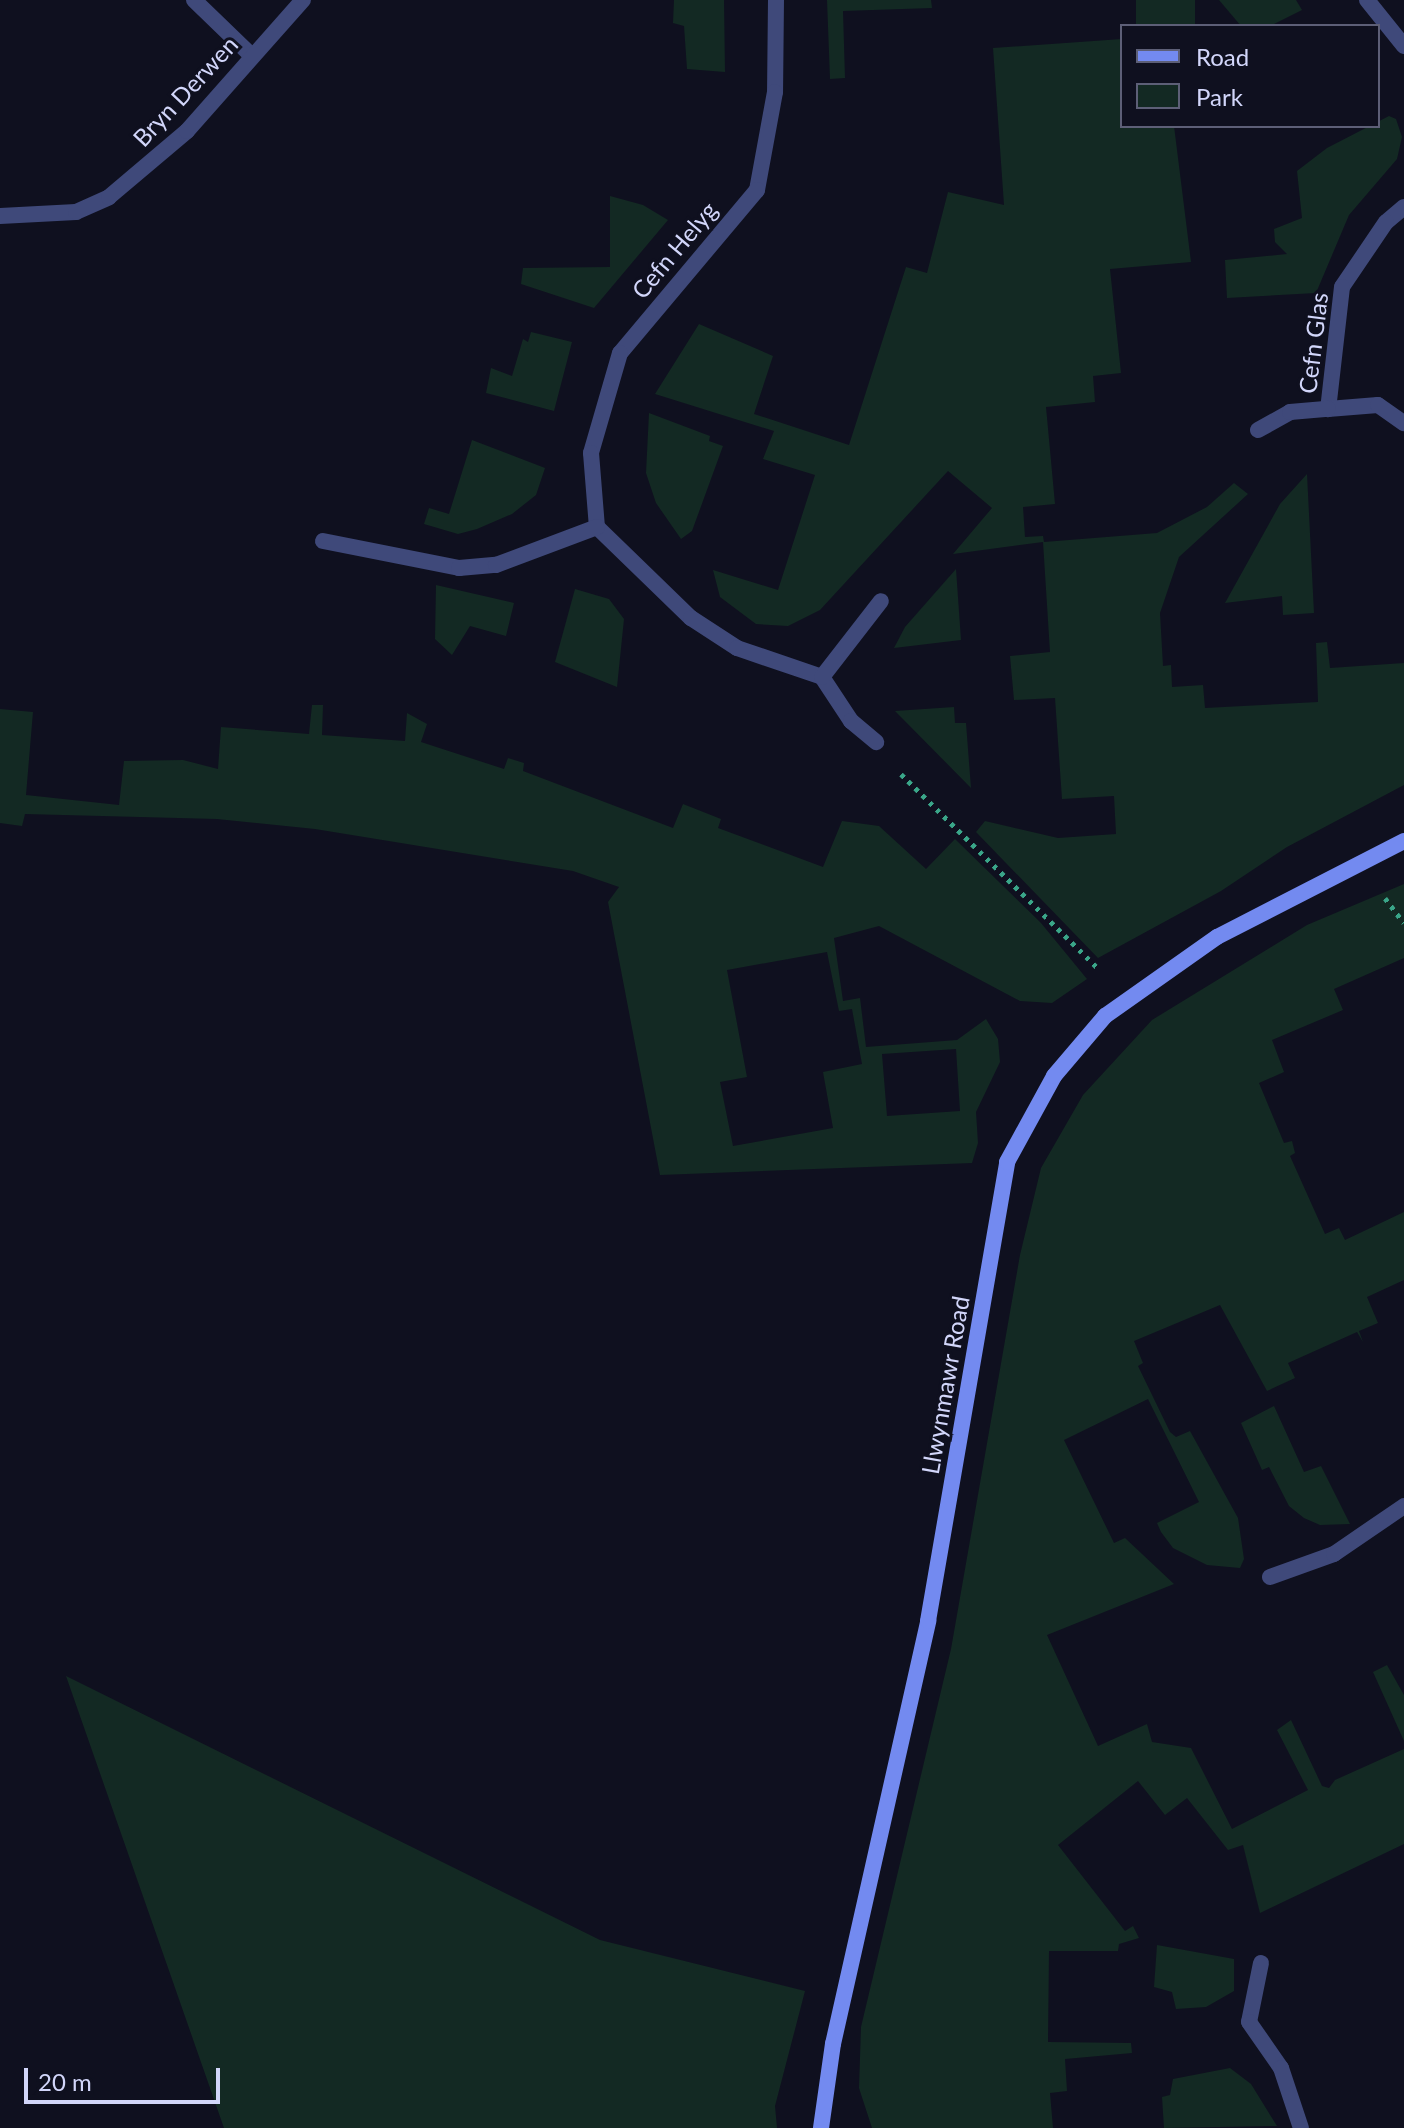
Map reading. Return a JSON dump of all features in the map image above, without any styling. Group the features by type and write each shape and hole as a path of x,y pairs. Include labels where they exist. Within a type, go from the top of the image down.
{"street":[{"path":"194,0 251,55"},
{"name":"Bryn Derwen","path":"0,216 76,212 109,197 187,131 251,55 303,0"},
{"name":"Cefn Helyg","path":"597,527 591,453 620,353 757,190 775,92 776,0"},
{"path":"1367,0 1404,46"},
{"name":"Cefn Glas","path":"1328,409 1342,287 1386,222 1404,207"},
{"name":"Cefn Glas","path":"1258,430 1290,412 1378,405 1404,423"},
{"path":"323,541 459,568 496,565 597,527 691,618 737,648 822,677 851,721 876,742"},
{"path":"822,677 881,601"},
{"name":"Llwynmawr Road","path":"821,2128 833,2044 928,1621 1007,1162 1054,1076 1105,1016 1217,937 1404,841"},
{"path":"1270,1577 1334,1554 1404,1506"},
{"path":"1261,1963 1249,2022 1281,2068 1301,2128"}],"path":[{"path":"876,742 906,781 1104,974"},
{"path":"1382,894 1404,923"}],"green space":[{"path":"674,0 724,0 725,72 687,69 684,26 673,23"},
{"path":"827,0 931,0 932,8 843,11 845,78 830,79"},
{"path":"1136,0 1195,0 1195,24 1136,24"},
{"path":"1219,0 1296,0 1302,10 1274,24 1239,24"},
{"path":"1120,39 1120,128 1174,128 1191,262 1110,269 1121,373 1093,376 1095,402 1046,407 1055,504 1023,507 1025,537 1043,536 1044,542 1157,533 1207,507 1234,483 1248,494 1179,557 1160,613 1163,666 1171,665 1172,687 1203,685 1205,708 1318,702 1316,643 1327,642 1330,668 1404,663 1404,785 1287,847 1221,891 1098,958 976,832 985,821 1058,838 1116,834 1114,796 1062,799 1055,698 1014,700 1010,656 1050,652 1043,542 953,554 992,508 948,471 820,610 788,626 756,624 720,597 713,570 778,590 815,475 763,459 774,431 655,394 699,324 773,356 754,414 849,445 906,267 927,273 948,192 1004,205 993,48"},
{"path":"1389,116 1396,119 1402,137 1397,159 1349,215 1316,293 1227,298 1225,260 1287,254 1275,242 1274,229 1302,218 1297,171 1327,148 1366,128 1380,128 1380,121"},
{"path":"610,196 643,205 668,220 594,308 521,284 523,268 610,267"},
{"path":"531,332 572,342 554,411 486,393 491,368 512,376 523,339 528,342"},
{"path":"649,413 710,436 709,441 723,446 692,531 681,539 656,503 646,473"},
{"path":"472,440 545,468 536,495 512,514 458,534 424,524 429,508 449,514"},
{"path":"1307,474 1314,613 1283,615 1282,596 1225,603 1280,504"},
{"path":"956,569 961,640 894,648 905,627"},
{"path":"436,585 514,603 506,636 470,626 452,655 435,639"},
{"path":"575,589 609,599 624,619 617,687 555,662"},
{"path":"312,705 323,705 322,735 405,741 407,713 427,724 421,742 504,769 508,758 524,763 523,771 673,828 683,804 721,819 718,828 823,867 842,821 879,826 926,869 955,839 1041,923 1087,979 1052,1003 1020,1001 879,926 834,938 843,1001 860,998 866,1047 957,1040 986,1019 998,1039 1000,1062 976,1112 978,1143 972,1163 660,1175 608,902 619,887 573,871 315,829 217,819 25,814 22,826 0,823 0,709 33,712 26,795 119,805 124,761 183,760 218,769 221,727 309,734","holes":["827,952 839,1011 852,1009 862,1064 823,1072 833,1128 733,1146 720,1082 747,1077 727,970","956,1049 960,1111 887,1116 882,1054"]},
{"path":"954,707 955,723 966,723 971,788 895,711"},
{"path":"1404,884 1404,958 1334,989 1343,1010 1272,1040 1284,1072 1259,1083 1284,1143 1292,1141 1295,1153 1290,1156 1325,1234 1339,1228 1345,1240 1404,1212 1404,1280 1367,1297 1378,1323 1359,1331 1363,1342 1357,1332 1288,1363 1295,1378 1267,1391 1220,1305 1134,1341 1143,1363 1138,1366 1170,1432 1176,1437 1190,1431 1238,1518 1244,1559 1240,1568 1207,1565 1173,1548 1161,1532 1157,1523 1199,1502 1148,1399 1064,1440 1114,1543 1125,1538 1174,1584 1047,1635 1098,1746 1147,1724 1152,1742 1191,1748 1232,1829 1308,1790 1277,1730 1291,1720 1322,1786 1329,1788 1335,1780 1404,1749 1404,1844 1260,1913 1243,1845 1228,1850 1187,1798 1165,1815 1138,1781 1058,1845 1125,1931 1133,1926 1139,1938 1119,1944 1118,1951 1049,1951 1048,2042 1131,2043 1132,2053 1065,2059 1067,2091 1050,2093 1053,2128 872,2128 859,2088 861,2027 951,1649 1020,1255 1041,1168 1083,1095 1152,1020 1307,925"},
{"path":"1274,1406 1304,1472 1321,1466 1350,1524 1320,1525 1304,1518 1289,1506 1269,1467 1262,1470 1241,1423"},
{"path":"1387,1665 1404,1695 1404,1741 1373,1672"},
{"path":"66,1676 600,1940 805,1991 775,2106 777,2128 224,2128"},
{"path":"1157,1945 1234,1959 1234,1991 1206,2007 1176,2009 1172,1992 1154,1987"},
{"path":"1230,2068 1251,2084 1277,2126 1164,2128 1162,2097 1170,2095 1173,2079"}]}
